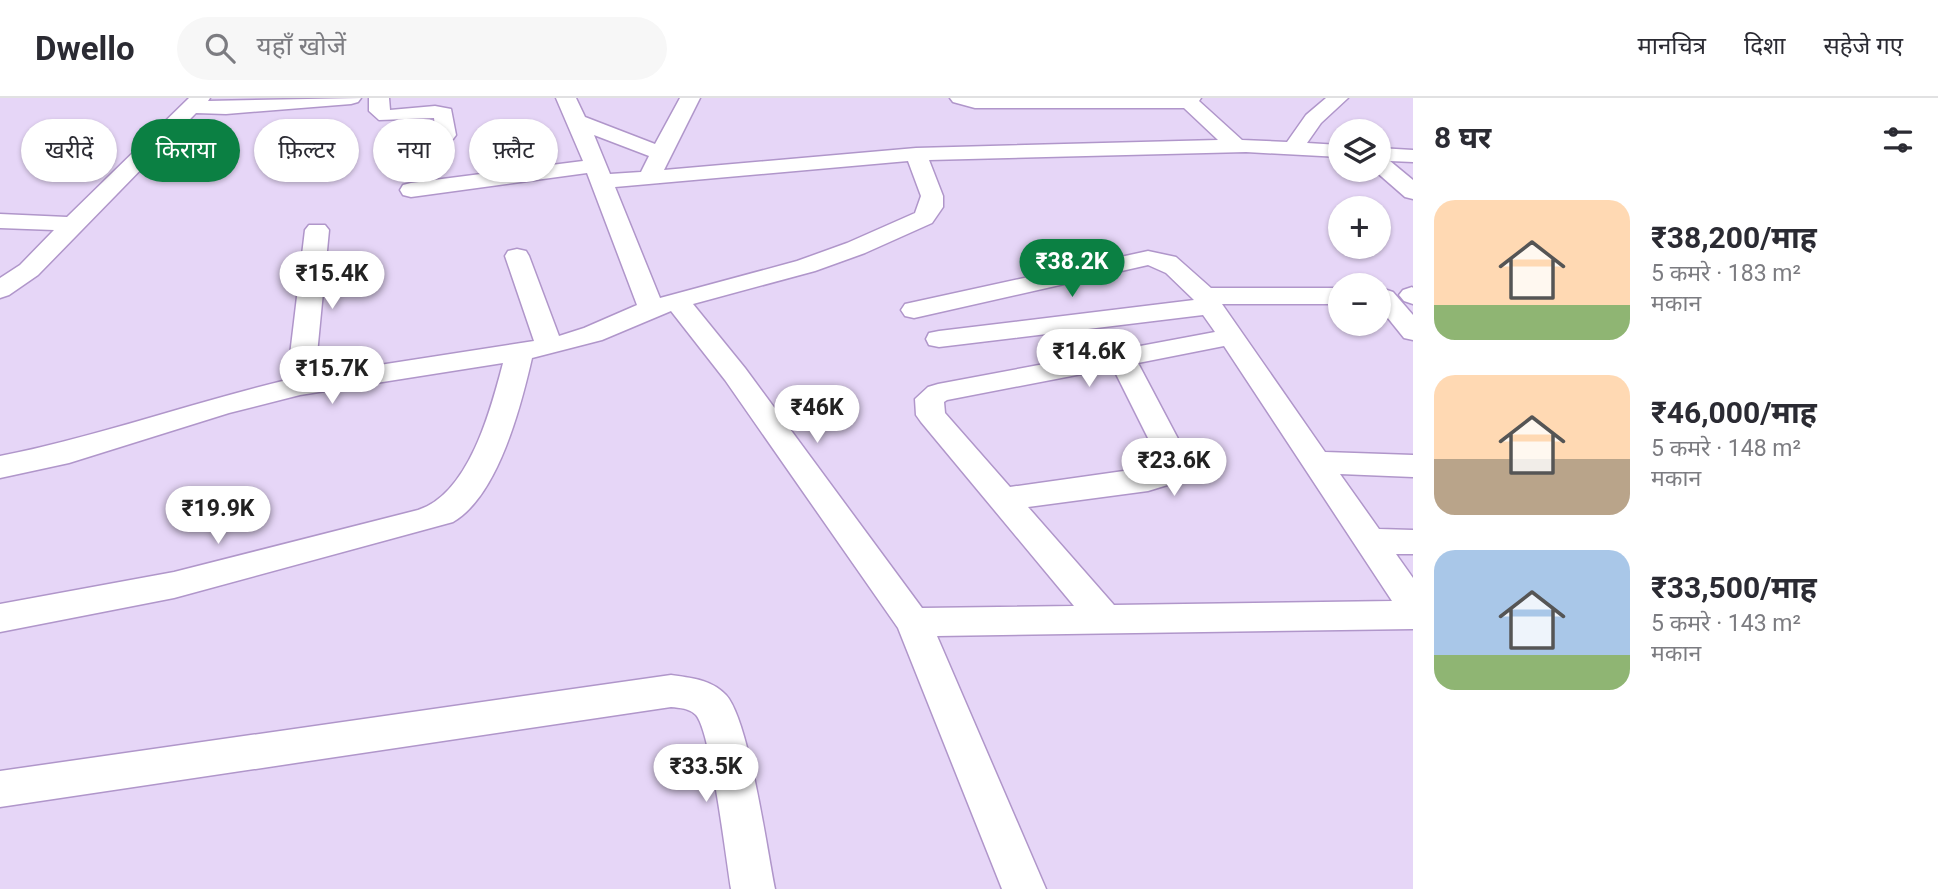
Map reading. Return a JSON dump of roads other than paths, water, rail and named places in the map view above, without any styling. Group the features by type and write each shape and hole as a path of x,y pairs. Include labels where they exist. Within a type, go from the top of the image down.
{"street":[{"path":"0,290 29,270 195,102 226,108 351,98"},
{"path":"379,98 380,111 386,116 444,113 445,119"},
{"path":"566,98 598,174 664,305 735,374 913,622 1024,889"},
{"path":"650,177 673,128 691,98"},
{"path":"960,98 983,102 1190,100 1238,146"},
{"path":"1294,147 1313,119 1338,98"},
{"path":"983,102 998,152"},
{"path":"577,121 662,154"},
{"path":"411,190 598,174 650,177 916,154 1238,146 1328,150"},
{"path":"0,467 69,453 222,405 300,386 550,347 593,334 664,305 806,266 925,218 931,207 932,196 916,154"},
{"path":"1391,155 1413,156"},
{"path":"1391,173 1413,192"},
{"path":"0,221 73,224"},
{"path":"300,386 317,230"},
{"path":"517,256 550,347"},
{"path":"914,310 1151,256 1168,261 1207,301 1413,605"},
{"path":"1391,296 1413,295"},
{"path":"939,339 1207,301 1328,296"},
{"path":"1391,307 1413,332"},
{"path":"1106,620 931,415 929,399 938,393 1231,337"},
{"path":"0,618 174,585 418,523 446,512 463,496 479,471 513,380 520,352"},
{"path":"1001,499 1148,480 1163,475 1171,466 1170,452 1122,358"},
{"path":"1316,462 1413,466"},
{"path":"1370,541 1413,542"},
{"path":"913,622 1413,615"},
{"path":"0,789 671,691 699,695 714,708 727,746 753,889"}]}
